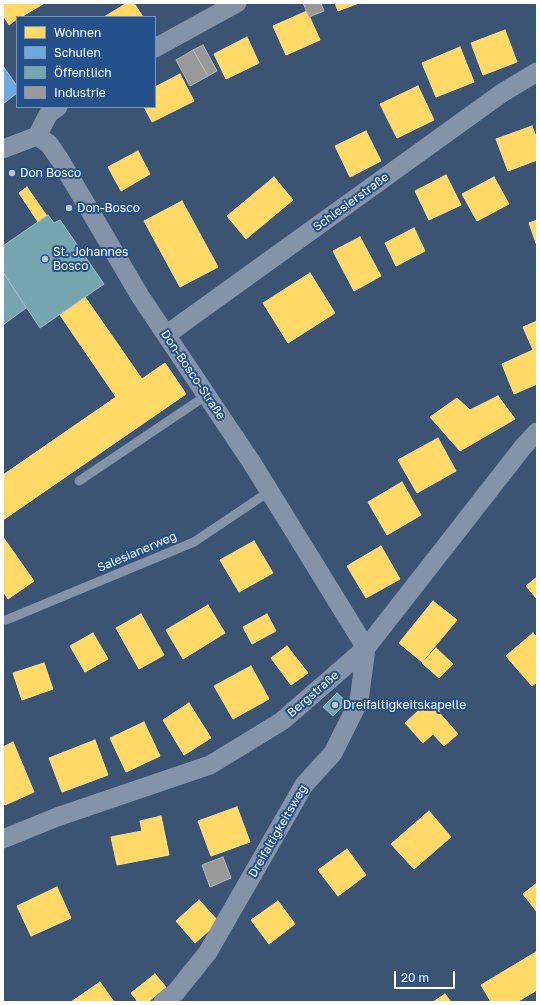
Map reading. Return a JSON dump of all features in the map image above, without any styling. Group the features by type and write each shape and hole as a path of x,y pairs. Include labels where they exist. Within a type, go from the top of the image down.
{"street":[{"path":"156,47 237,3"},
{"name":"Schlesierstraße","path":"166,335 502,93 537,72"},
{"path":"3,149 37,136 50,113 57,108"},
{"name":"Don-Bosco-Straße","path":"37,136 49,144 60,160 140,296 270,491 366,648"},
{"name":"Bergstraße","path":"3,840 57,817 210,765 282,721 366,648 523,447 537,432"},
{"name":"Dreifaltigkeitsweg","path":"163,1002 176,992 208,952 304,784 333,753 359,702 366,648"}],"lane":[{"path":"79,481 207,396"},
{"name":"Salesianerweg","path":"6,620 194,542 270,491"}],"building: Wohnen":[{"path":"3,3 43,4 23,16 16,16 16,20 9,25 3,15"},
{"path":"127,3 134,3 142,16 106,16"},
{"path":"335,3 359,3 338,11"},
{"path":"307,11 320,40 286,55 273,26"},
{"path":"505,30 517,62 483,75 471,43"},
{"path":"247,37 259,63 226,79 214,54"},
{"path":"460,47 474,82 436,97 422,63"},
{"path":"180,74 194,101 152,122 145,108 156,108 156,86"},
{"path":"418,86 434,120 397,138 380,104"},
{"path":"532,126 537,139 537,160 508,171 496,139"},
{"path":"366,131 381,161 350,177 335,146"},
{"path":"138,151 150,174 121,191 108,167"},
{"path":"446,175 461,205 429,220 415,191"},
{"path":"274,177 293,200 246,239 227,216"},
{"path":"494,177 509,204 477,221 462,194"},
{"path":"27,187 47,216 38,222 19,193"},
{"path":"182,201 218,267 180,287 144,221"},
{"path":"537,220 537,246 529,223"},
{"path":"414,228 425,251 396,266 385,243"},
{"path":"360,237 381,276 354,291 333,251"},
{"path":"310,273 335,313 288,343 263,303"},
{"path":"85,297 142,379 165,363 186,394 3,520 3,475 116,397 60,315"},
{"path":"537,321 537,384 514,394 502,364 533,350 523,327"},
{"path":"498,396 515,419 460,451 430,417 457,398 470,410"},
{"path":"438,438 456,471 417,493 398,460"},
{"path":"402,482 421,515 387,535 368,502"},
{"path":"3,537 34,581 8,599 3,591"},
{"path":"254,541 273,573 239,592 220,560"},
{"path":"381,546 400,579 366,598 347,566"},
{"path":"537,577 537,599 526,586"},
{"path":"433,601 457,620 422,662 399,643"},
{"path":"208,605 225,633 183,659 166,630"},
{"path":"141,614 164,655 139,669 116,628"},
{"path":"267,614 276,631 252,644 243,627"},
{"path":"93,633 108,659 85,672 70,646"},
{"path":"533,633 537,637 537,682 532,686 506,656"},
{"path":"287,646 308,673 291,685 271,658"},
{"path":"436,648 453,664 439,678 422,663"},
{"path":"44,663 53,689 22,700 13,673"},
{"path":"251,666 269,699 233,719 214,686"},
{"path":"429,701 458,734 444,746 433,734 423,743 405,723"},
{"path":"189,703 211,738 184,755 163,720"},
{"path":"144,722 160,756 126,772 110,738"},
{"path":"95,740 108,775 62,792 49,758"},
{"path":"13,742 34,792 5,805 3,800 3,747"},
{"path":"237,807 250,842 211,856 198,821"},
{"path":"429,811 451,837 414,869 391,844"},
{"path":"161,816 169,855 117,865 111,837 142,831 140,821"},
{"path":"347,849 366,875 338,896 318,870"},
{"path":"537,883 537,912 523,894"},
{"path":"57,887 71,918 31,936 17,906"},
{"path":"199,900 219,922 195,943 176,921"},
{"path":"278,901 295,924 269,944 251,920"},
{"path":"536,952 537,990 517,1002 491,1002 481,985"},
{"path":"155,974 166,987 148,1002 138,1002 131,993"},
{"path":"100,982 114,1002 71,1002"},
{"path":"445,994 451,1002 433,1002"}],"building: Schulen":[{"path":"3,66 16,85 16,94 3,104"}],"building: Öffentlich":[{"name":"St. Johannes Bosco","path":"48,215 54,223 60,220 104,284 40,328 3,272 3,246"},
{"path":"3,272 26,308 3,325"},
{"name":"Dreifaltigkeitskapelle","path":"337,693 347,702 333,716 323,707"}],"building: Industrie":[{"path":"303,3 321,3 324,11 309,17"},
{"path":"203,45 217,71 208,76 193,50"},
{"path":"193,50 208,76 190,86 176,60"},
{"path":"223,857 231,878 210,887 202,865"}],"place":[{"name":"Don Bosco","path":"12,173"},
{"name":"Don-Bosco","path":"69,208"},
{"name":"St. Johannes Bosco","path":"45,259"},
{"name":"Dreifaltigkeitskapelle","path":"335,705"}]}
